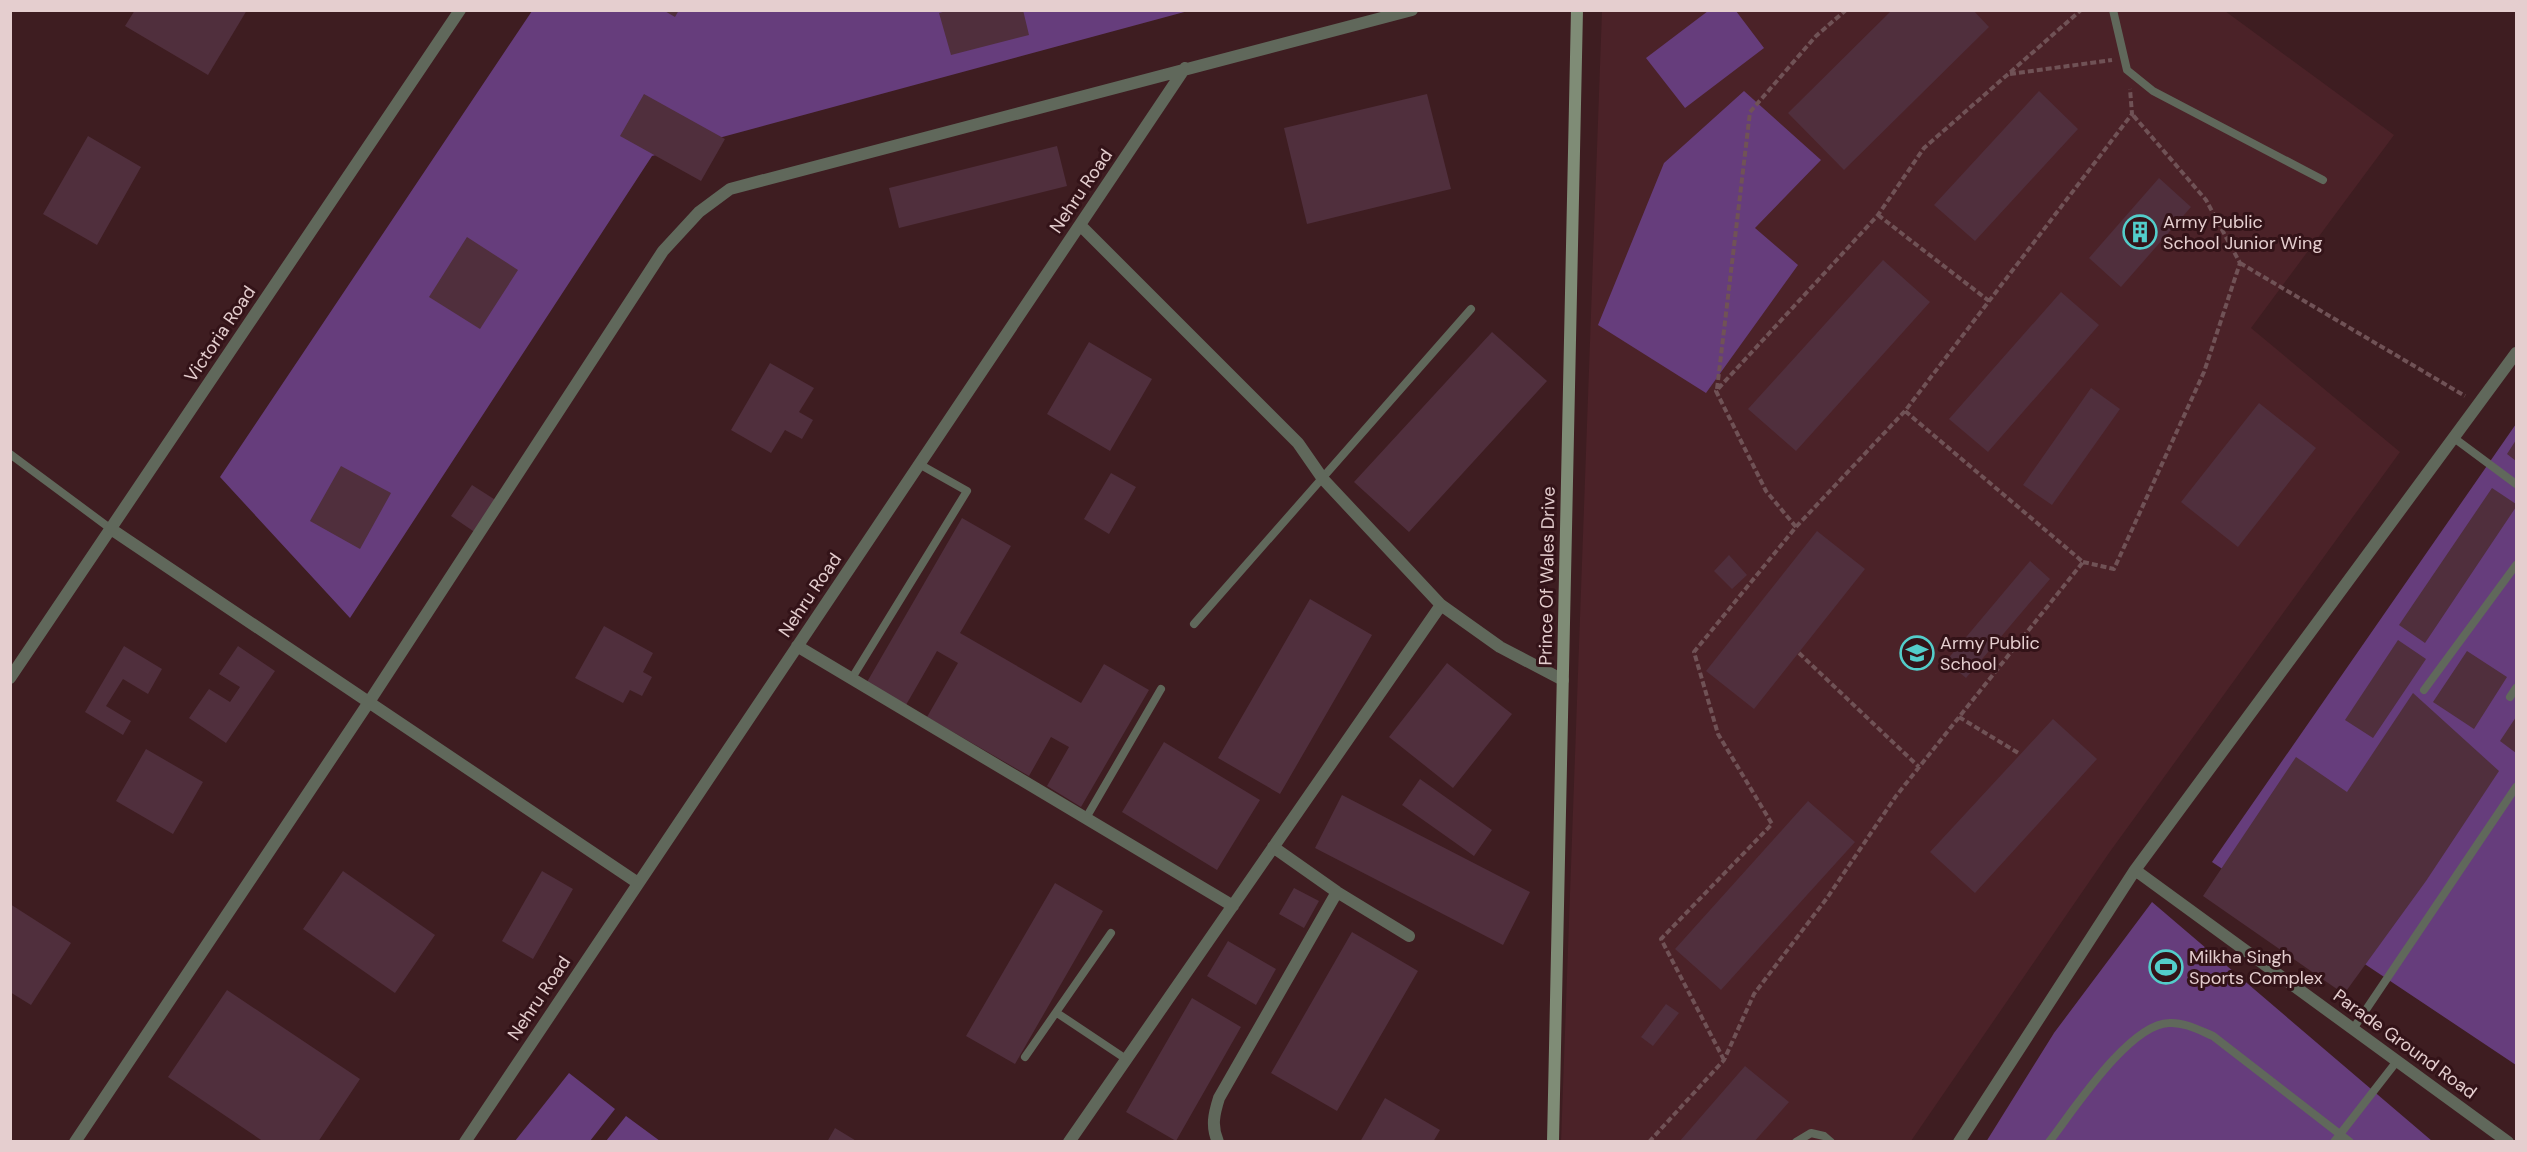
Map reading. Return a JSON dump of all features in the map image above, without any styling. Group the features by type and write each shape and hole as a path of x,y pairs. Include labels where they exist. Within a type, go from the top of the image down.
{"main road":[{"name":"Prince Of Wales Drive","path":"1553,1142 1577,10"}],"street":[{"name":"Victoria Road","path":"10,678 460,10"},
{"path":"75,1142 369,702 663,250 699,212 730,189 1412,10"},
{"name":"Nehru Road","path":"465,1142 1185,68"},
{"path":"1080,225 1298,443 1323,479 1441,606 1500,647 1563,680"},
{"path":"1959,1142 2135,870 2517,353"},
{"path":"111,529 638,883"},
{"path":"1069,1142 1441,606"},
{"path":"797,646 1233,906"},
{"path":"1273,847 1337,892 1409,936"},
{"name":"Parade Ground Road","path":"2135,870 2508,1142"},
{"path":"1218,1142 1214,1132 1214,1114 1220,1098 1337,892"}],"lane":[{"path":"2113,10 2127,70 2153,91 2323,180"},
{"path":"1194,624 1471,309"},
{"path":"2454,438 2517,484"},
{"path":"10,454 111,529"},
{"path":"852,678 967,491 919,464"},
{"path":"2424,690 2517,565"},
{"path":"2510,697 2517,688"},
{"path":"1086,818 1161,689"},
{"path":"2353,1029 2517,787"},
{"path":"1025,1057 1111,933"},
{"path":"1057,1012 1126,1059"},
{"path":"2049,1142 2126,1044 2148,1028 2168,1023 2188,1025 2213,1036 2337,1138 2350,1142"},
{"path":"2337,1138 2397,1061"},
{"path":"1796,1142 1811,1132 1824,1136 1831,1142"}],"path":[{"path":"1796,527 1766,491 1716,391 1750,111 1816,36 1846,10"},
{"path":"1716,391 1878,215 1924,148 2081,10"},
{"path":"2008,74 2125,58"},
{"path":"2127,70 2132,114 2206,200 2240,263 2479,405"},
{"path":"1724,1060 1660,939 1772,824 1718,734 1694,652 1796,527 1905,411 2132,114"},
{"path":"1878,215 1989,301"},
{"path":"1905,411 2083,562 2114,569 2204,372 2240,263"},
{"path":"1648,1142 1724,1060 1754,994 1827,898 1896,796 2083,562"},
{"path":"1798,653 1919,767"},
{"path":"1959,717 2020,754"}],"shaded area":[{"path":"532,11 1188,11 652,156 350,618 220,477"},
{"name":"Army Public School","path":"1602,11 2225,11 2394,135 2251,328 2400,452 2109,853 1911,1141 1561,1142"},
{"path":"1708,11 1736,11 1764,48 1685,108 1646,58"},
{"path":"1744,91 1821,160 1755,228 1798,265 1706,393 1598,325 1664,163"},
{"path":"2516,424 2516,1065 2212,862"},
{"name":"Milkha Singh Sports Complex","path":"2152,902 2432,1141 1986,1142 2054,1033"},
{"path":"569,1073 615,1109 590,1141 515,1141"},
{"path":"626,1116 660,1141 606,1141"}],"building":[{"path":"135,10 247,10 208,75 125,26"},
{"path":"663,10 679,10 675,17"},
{"path":"950,10 1023,10 1029,35 951,55 939,13"},
{"path":"1892,10 1973,10 1989,27 1844,170 1788,113"},
{"path":"2039,91 2078,129 1975,241 1934,205"},
{"path":"644,94 725,139 701,181 620,136"},
{"path":"1427,94 1451,189 1307,224 1284,128"},
{"path":"88,136 141,167 97,245 43,214"},
{"path":"1057,146 1067,186 899,228 889,188"},
{"name":"Army Public School Junior Wing","path":"2159,178 2191,207 2121,287 2089,258"},
{"path":"467,237 518,270 480,329 429,297"},
{"path":"1883,260 1930,302 1796,451 1748,409"},
{"path":"2061,292 2099,325 1988,452 1949,419"},
{"path":"1492,332 1547,381 1409,532 1354,482"},
{"path":"1089,342 1152,379 1110,451 1047,414"},
{"path":"770,363 814,388 799,412 813,420 802,439 785,430 771,453 731,430"},
{"path":"2091,388 2120,409 2052,505 2023,485"},
{"path":"2259,403 2316,448 2238,547 2181,502"},
{"path":"2516,440 2516,461 2507,454"},
{"path":"341,466 391,493 360,549 310,521"},
{"path":"1111,473 1136,487 1109,534 1084,519"},
{"path":"472,485 497,501 476,533 451,516"},
{"path":"2492,488 2516,504 2516,507 2425,643 2399,625"},
{"path":"962,518 1011,546 960,633 1081,703 1104,664 1149,690 1081,807 1047,786 1069,747 1051,737 1029,776 927,717 958,663 937,651 906,705 867,682"},
{"path":"1817,531 1865,569 1754,709 1706,671"},
{"path":"1729,555 1747,575 1732,589 1714,571"},
{"path":"2030,561 2050,579 1966,678 1946,661"},
{"path":"1310,599 1372,635 1280,794 1218,758"},
{"path":"604,626 653,653 643,672 652,677 642,696 630,690 623,703 575,678"},
{"path":"2398,640 2426,659 2373,738 2345,720"},
{"path":"124,646 162,669 148,694 123,679 106,706 131,721 123,735 85,712"},
{"path":"238,646 275,671 226,743 189,718 209,689 230,702 240,687 219,674"},
{"path":"2467,651 2507,677 2474,729 2433,702"},
{"path":"1447,663 1512,714 1453,788 1389,737"},
{"path":"2413,693 2499,771 2426,881 2344,994 2203,896 2296,757 2347,792"},
{"path":"2516,717 2516,753 2500,741"},
{"path":"2053,719 2097,759 1975,893 1930,852"},
{"path":"1164,742 1260,800 1217,870 1122,812"},
{"path":"146,749 203,782 173,834 116,801"},
{"path":"1420,779 1492,830 1474,856 1402,805"},
{"path":"1342,795 1530,892 1503,945 1315,848"},
{"path":"1808,801 1855,842 1721,990 1675,949"},
{"path":"343,871 435,935 395,993 303,929"},
{"path":"542,871 573,889 533,959 502,941"},
{"path":"1055,883 1103,911 1015,1064 966,1036"},
{"path":"1294,888 1319,901 1304,928 1279,914"},
{"path":"10,904 71,943 31,1005 10,992"},
{"path":"1352,932 1418,971 1337,1111 1271,1073"},
{"path":"1228,941 1276,969 1256,1005 1207,976"},
{"path":"227,990 360,1079 318,1142 264,1142 168,1077"},
{"path":"1192,998 1241,1027 1176,1141 1126,1112"},
{"path":"1666,1004 1679,1013 1653,1046 1641,1037"},
{"path":"1745,1066 1789,1102 1754,1142 1679,1142"},
{"path":"1385,1098 1440,1130 1433,1142 1360,1142"},
{"path":"835,1128 858,1142 827,1142"}],"place":[{"name":"Army Public School Junior Wing","path":"2140,232"},
{"name":"Army Public School","path":"1917,653"},
{"name":"Milkha Singh Sports Complex","path":"2166,967"}]}
